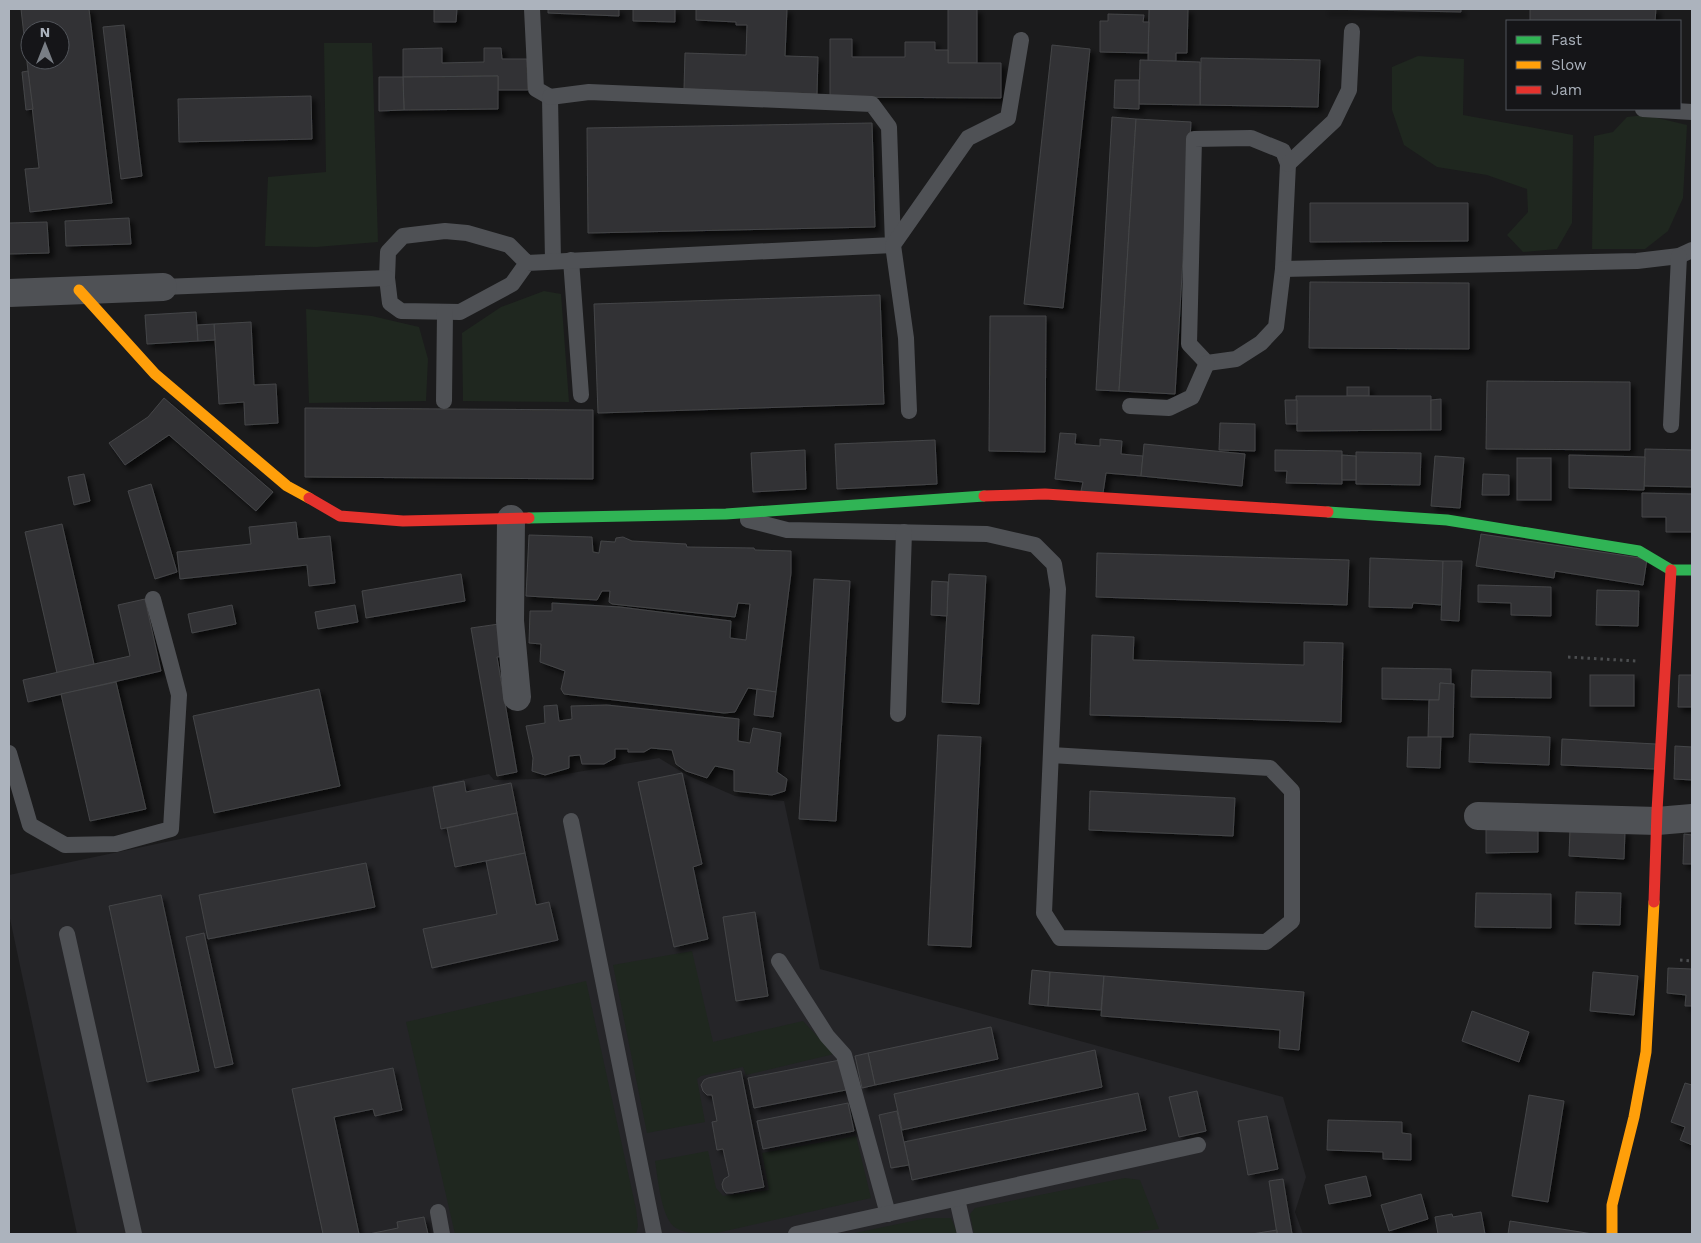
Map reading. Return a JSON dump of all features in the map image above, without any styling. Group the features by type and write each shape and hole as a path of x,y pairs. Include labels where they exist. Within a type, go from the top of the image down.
{"street":[{"path":"9,293 163,287"},
{"path":"79,290 155,374 287,486 340,516 403,521 726,514 960,497 1045,494 1447,520 1638,551 1671,570 1692,570"},
{"path":"511,519 510,621 517,697"},
{"path":"1612,1234 1612,1205 1634,1117 1646,1052 1671,570"},
{"path":"1478,816 1657,821 1692,818"}],"lane":[{"path":"532,9 536,89 550,97 589,92 872,104 889,127 892,245 906,338 909,411"},
{"path":"1288,164 1334,121 1342,105 1349,90 1352,31"},
{"path":"892,245 968,138 1008,118 1021,40"},
{"path":"550,97 553,261"},
{"path":"1659,110 1692,112"},
{"path":"1251,138 1284,151 1288,164 1283,269 1276,326 1261,343 1236,360 1207,363 1189,344 1194,139 1251,138"},
{"path":"527,262 512,284 460,312 401,311 390,303 387,278 388,252 403,236 445,231 467,233 510,245 527,262 892,245"},
{"path":"1283,269 1637,261 1686,253 1671,425"},
{"path":"571,260 581,395"},
{"path":"163,287 387,278"},
{"path":"444,400 445,312"},
{"path":"1130,406 1169,408 1192,397 1207,363"},
{"path":"726,514 787,530 987,534 1034,545 1054,564 1058,589 1044,913 1060,938 1266,942 1292,921 1292,791 1270,768 1051,755"},
{"path":"898,714 904,532"},
{"path":"9,753 30,825 65,845 116,844 171,829 179,694 152,599"},
{"path":"571,822 654,1234"},
{"path":"67,934 134,1234"},
{"path":"779,961 827,1036 844,1055 888,1214"},
{"path":"796,1234 1198,1145"},
{"path":"957,1199 965,1234"},
{"path":"438,1212 442,1234"}],"path":[{"path":"1568,657 1666,663"}],"shaded area":[{"path":"324,43 372,43 378,242 316,247 265,246 268,177 326,172"},
{"path":"1418,56 1464,59 1463,115 1573,135 1572,223 1557,249 1523,252 1507,235 1528,212 1527,189 1487,175 1437,167 1404,145 1392,110 1392,67"},
{"path":"1645,115 1687,125 1683,198 1668,231 1645,249 1592,249 1594,136 1613,132 1627,117"},
{"path":"544,291 561,294 569,402 463,401 462,333 501,307"},
{"path":"306,309 372,316 419,327 428,359 426,401 309,403"},
{"path":"659,758 687,775 735,796 784,801 820,969 1283,1097 1306,1177 1295,1212 1303,1234 77,1234 9,914 9,875 489,774 494,780 537,779"},
{"path":"692,951 713,1042 803,1021 834,1054 746,1075 743,1067 701,1076 697,1079 705,1122 647,1133 613,965"},
{"path":"586,981 636,1209 638,1226 636,1234 455,1234 406,1022"},
{"path":"856,1136 871,1198 712,1234 680,1230 671,1223 667,1216 661,1198 655,1161 708,1151 716,1188 723,1196 769,1190 762,1153"},
{"path":"1125,1178 1140,1180 1159,1229 1139,1232 1139,1234 974,1234 970,1214 975,1208"},
{"path":"927,1218 951,1218 958,1234 850,1234"}],"building":[{"path":"21,9 89,9 112,203 30,212 25,169 39,168 28,70 70,70 70,20 22,20"},
{"path":"434,9 457,9 456,22 434,22"},
{"path":"548,9 619,9 619,16 548,13"},
{"path":"633,9 675,9 675,22 633,21"},
{"path":"696,9 787,9 785,56 818,57 817,94 684,89 685,53 746,55 747,25 736,25 736,22 696,20"},
{"path":"948,9 977,9 977,63 948,63"},
{"path":"1149,9 1188,9 1187,53 1176,53 1176,61 1148,61"},
{"path":"1323,9 1461,9 1461,12"},
{"path":"1530,9 1656,9 1655,20 1530,20"},
{"path":"1108,14 1144,15 1143,22 1149,22 1148,53 1100,52 1100,21 1108,21"},
{"path":"124,25 142,176 121,179 103,27"},
{"path":"830,39 852,39 852,57 905,57 905,42 935,42 935,50 948,50 948,63 1001,63 1001,98 830,97"},
{"path":"1052,45 1090,49 1063,308 1024,304"},
{"path":"442,48 442,63 484,62 484,48 501,48 502,59 527,59 528,90 498,90 498,76 403,77 403,49"},
{"path":"1201,58 1320,60 1318,107 1200,105"},
{"path":"1140,60 1200,62 1200,105 1139,104"},
{"path":"28,71 33,109 26,110 22,72"},
{"path":"498,76 498,109 404,110 403,77"},
{"path":"379,77 403,77 404,110 379,111"},
{"path":"1115,80 1139,80 1139,109 1114,108"},
{"path":"311,96 312,139 179,142 178,99"},
{"path":"1112,117 1136,119 1119,391 1096,390"},
{"path":"1136,119 1191,122 1175,394 1119,391"},
{"path":"872,123 875,227 588,233 587,128"},
{"path":"1310,203 1468,203 1468,241 1310,242"},
{"path":"129,218 131,244 66,246 65,221"},
{"path":"47,222 49,253 9,254 9,223"},
{"path":"1310,282 1469,283 1469,349 1309,348"},
{"path":"880,295 884,404 598,413 594,304"},
{"path":"196,312 198,341 147,344 145,315"},
{"path":"990,316 1046,316 1045,452 989,451"},
{"path":"251,322 254,385 276,384 278,423 245,425 244,402 219,404 214,324"},
{"path":"214,324 215,340 198,341 197,325"},
{"path":"1487,381 1630,382 1630,450 1486,449"},
{"path":"1347,387 1369,387 1369,396 1347,396"},
{"path":"1296,396 1431,396 1431,430 1297,431"},
{"path":"164,398 273,492 256,511 169,435 125,465 109,443 148,417"},
{"path":"1441,399 1441,430 1431,430 1431,400"},
{"path":"1285,400 1297,400 1297,424 1286,424"},
{"path":"305,408 593,410 593,479 305,477"},
{"path":"1220,423 1255,424 1255,451 1219,450"},
{"path":"1060,433 1076,434 1075,444 1100,446 1100,439 1122,441 1121,454 1143,456 1141,476 1106,473 1103,493 1081,491 1083,482 1055,479"},
{"path":"935,440 937,484 837,489 835,444"},
{"path":"1144,444 1245,454 1242,486 1141,476"},
{"path":"1645,449 1692,450 1692,487 1644,486"},
{"path":"805,450 806,489 753,492 751,453"},
{"path":"1275,450 1342,451 1342,484 1286,483 1287,471 1275,471"},
{"path":"1356,452 1421,453 1420,485 1356,484"},
{"path":"1342,455 1356,456 1356,480 1342,480"},
{"path":"1569,455 1645,457 1644,490 1569,488"},
{"path":"1435,456 1464,458 1460,508 1431,506"},
{"path":"1517,458 1551,458 1551,500 1517,500"},
{"path":"84,474 90,501 74,505 68,477"},
{"path":"1483,474 1509,475 1509,495 1482,495"},
{"path":"151,484 177,572 155,579 128,491"},
{"path":"1642,493 1692,494 1692,532 1666,532 1666,517 1642,517"},
{"path":"296,522 298,539 330,536 335,583 309,586 307,565 180,579 177,552 251,544 249,527"},
{"path":"62,524 94,664 57,673 25,532"},
{"path":"1481,534 1647,559 1643,585 1555,571 1554,578 1476,566"},
{"path":"529,535 592,537 593,552 599,553 601,541 615,542 616,538 623,537 632,541 686,544 687,547 754,548 755,550 791,551 791,573 776,692 748,688 735,712 724,713 564,694 561,689 565,671 540,662 541,644 529,643 530,611 552,611 552,603 620,607 731,621 730,638 746,640 750,604 738,603 735,617 612,604 609,602 610,591 602,591 597,600 526,596"},
{"path":"1097,553 1349,560 1347,605 1096,597"},
{"path":"1370,558 1443,561 1442,605 1413,603 1412,608 1369,607"},
{"path":"1443,561 1462,561 1459,621 1441,620"},
{"path":"461,574 465,601 366,618 362,591"},
{"path":"949,574 986,576 979,704 942,702"},
{"path":"814,579 850,581 836,821 799,819"},
{"path":"932,581 948,582 947,616 931,615"},
{"path":"1478,585 1551,587 1551,616 1511,615 1511,603 1478,602"},
{"path":"1597,590 1639,591 1638,626 1596,625"},
{"path":"145,599 161,671 28,702 23,680 130,656 118,605"},
{"path":"232,605 236,624 192,633 188,614"},
{"path":"355,605 358,622 318,629 315,612"},
{"path":"499,624 504,656 497,657 517,772 497,776 471,628"},
{"path":"1092,635 1134,637 1133,660 1304,665 1304,642 1343,643 1341,722 1090,715"},
{"path":"1382,668 1451,669 1451,684 1440,683 1439,700 1382,699"},
{"path":"1472,670 1551,672 1551,698 1471,697"},
{"path":"1590,675 1634,675 1634,706 1590,706"},
{"path":"1679,675 1692,675 1692,707 1678,707"},
{"path":"116,682 146,809 90,821 61,694"},
{"path":"1440,683 1454,684 1453,737 1428,737 1429,700 1439,700"},
{"path":"319,689 340,786 214,813 193,716"},
{"path":"757,689 776,692 773,717 754,715"},
{"path":"557,705 559,721 572,719 571,706 607,705 739,719 738,741 750,743 753,728 781,733 777,772 787,779 785,791 772,795 734,791 734,770 715,766 707,778 686,771 676,764 672,750 651,748 644,752 628,752 628,749 615,749 615,758 604,764 582,764 580,755 569,756 569,768 545,775 532,771 533,758 526,726 545,723 544,706"},
{"path":"1470,734 1550,737 1549,765 1469,762"},
{"path":"938,735 981,737 971,947 928,945"},
{"path":"1408,737 1441,737 1440,768 1407,767"},
{"path":"1562,739 1656,744 1655,769 1561,765"},
{"path":"1675,746 1692,747 1692,780 1674,779"},
{"path":"682,773 702,864 693,867 708,939 674,947 638,782"},
{"path":"464,781 466,792 511,783 517,813 441,829 433,787"},
{"path":"1090,791 1235,798 1233,836 1089,830"},
{"path":"517,813 525,853 455,867 447,828"},
{"path":"1538,825 1538,852 1486,853 1486,826"},
{"path":"1570,829 1625,831 1624,859 1569,856"},
{"path":"1684,834 1692,835 1692,864 1683,864"},
{"path":"525,853 536,905 549,902 558,940 432,968 423,929 497,914 486,861"},
{"path":"366,863 375,907 208,939 199,895"},
{"path":"1576,892 1621,893 1620,925 1575,924"},
{"path":"1476,893 1551,894 1551,928 1475,927"},
{"path":"161,895 199,1071 147,1082 109,906"},
{"path":"755,912 768,996 736,1001 723,917"},
{"path":"204,933 233,1064 215,1068 186,937"},
{"path":"1668,968 1692,969 1692,1006 1685,1006 1686,995 1667,993"},
{"path":"1032,970 1050,972 1048,1006 1029,1004"},
{"path":"1050,972 1104,976 1101,1010 1048,1006"},
{"path":"1593,972 1638,976 1634,1015 1590,1011"},
{"path":"1104,976 1304,992 1299,1050 1279,1048 1280,1030 1101,1016"},
{"path":"1472,1011 1529,1032 1519,1062 1462,1041"},
{"path":"991,1027 998,1059 875,1085 868,1053"},
{"path":"1095,1050 1102,1087 902,1130 894,1094"},
{"path":"868,1053 875,1085 862,1088 855,1056"},
{"path":"840,1060 846,1090 754,1108 748,1078"},
{"path":"393,1068 402,1110 375,1116 373,1109 334,1117 359,1234 323,1234 292,1089"},
{"path":"741,1071 764,1187 726,1193 722,1184 724,1179 729,1176 723,1149 717,1150 712,1122 717,1121 712,1095 707,1095 701,1085 708,1078"},
{"path":"1685,1083 1692,1085 1692,1145 1680,1140 1685,1127 1671,1122"},
{"path":"1197,1091 1206,1131 1179,1137 1169,1097"},
{"path":"1138,1093 1146,1130 912,1180 904,1142"},
{"path":"1529,1095 1564,1101 1548,1202 1512,1196"},
{"path":"848,1103 854,1131 763,1149 757,1121"},
{"path":"897,1111 909,1165 891,1168 879,1115"},
{"path":"1267,1116 1278,1169 1248,1175 1238,1121"},
{"path":"1328,1120 1402,1122 1402,1133 1411,1134 1411,1160 1383,1159 1383,1152 1327,1150"},
{"path":"1366,1176 1371,1196 1329,1204 1325,1185"},
{"path":"1283,1179 1292,1234 1277,1234 1269,1181"},
{"path":"1421,1194 1428,1219 1389,1231 1381,1205"},
{"path":"1481,1212 1485,1234 1438,1234 1435,1217 1452,1214 1453,1217"},
{"path":"424,1217 428,1234 369,1234 398,1228 397,1222"},
{"path":"1510,1221 1593,1234 1508,1234"},
{"path":"1277,1230 1277,1234 1252,1234"}],"traffic: fast":[{"path":"529,518 726,514 984,496"},
{"path":"1328,512 1447,520 1639,551 1671,570 1692,570"}],"traffic: slow":[{"path":"79,290 155,374 287,486 309,498"},
{"path":"1612,1234 1612,1205 1634,1117 1646,1052 1654,902"}],"traffic: jam":[{"path":"984,496 1045,494 1328,512"},
{"path":"309,498 340,516 403,521 529,518"},
{"path":"1654,902 1657,811 1671,570"}]}
